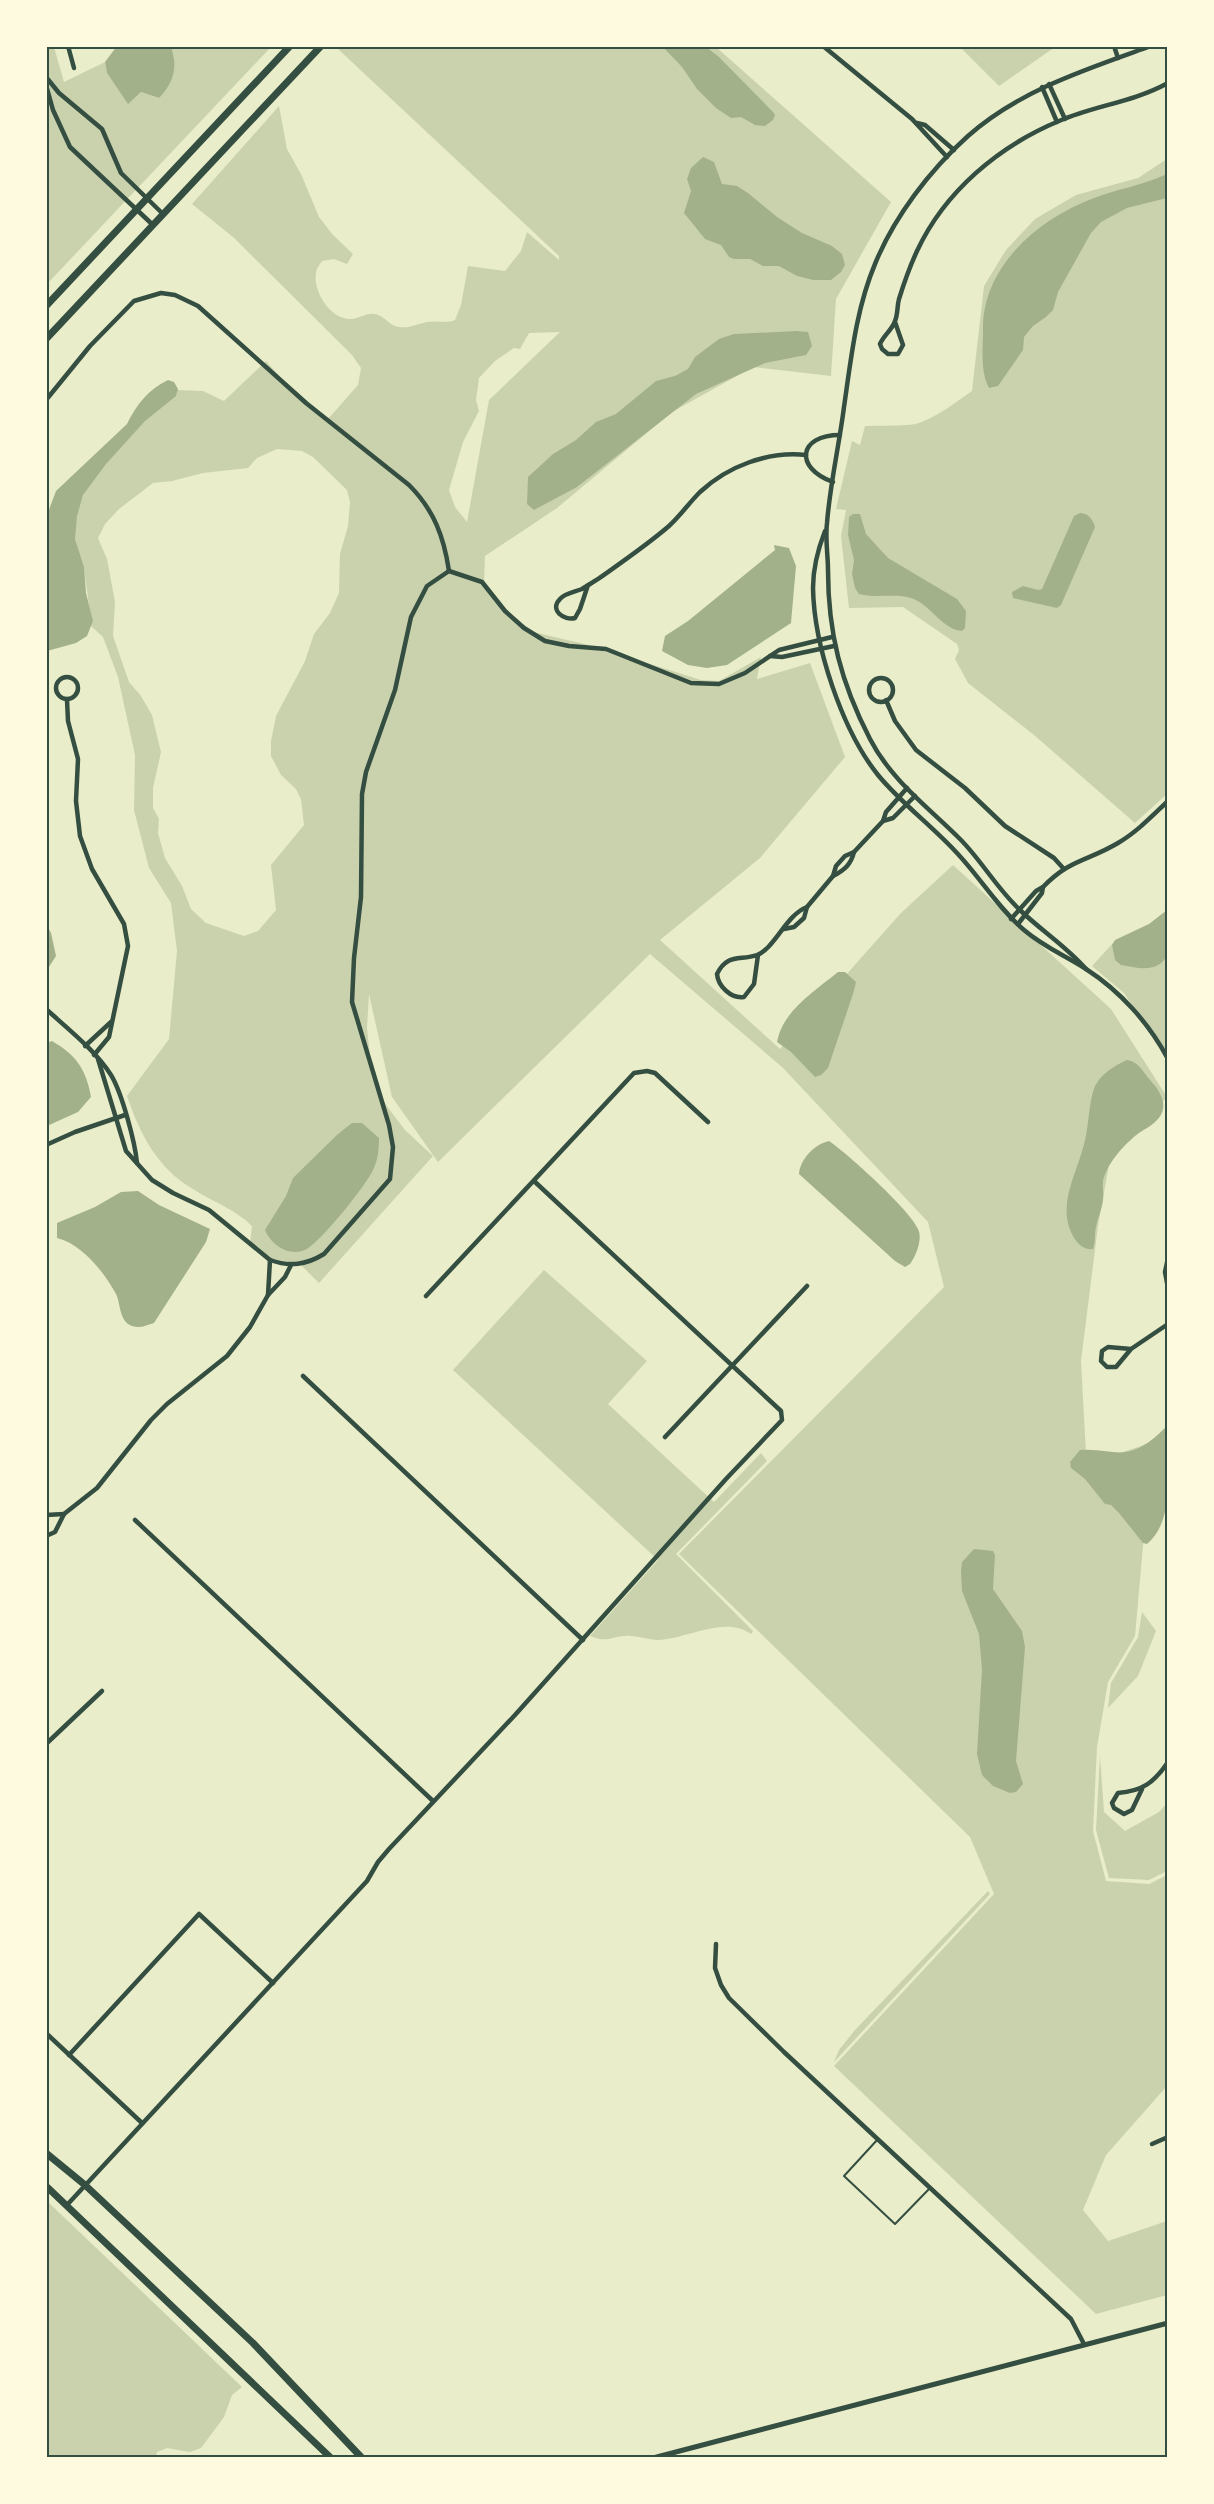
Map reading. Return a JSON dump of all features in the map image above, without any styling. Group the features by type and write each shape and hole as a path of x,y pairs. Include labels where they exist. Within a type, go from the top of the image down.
{"main road":[{"path":"46,306 290,46"},
{"path":"46,339 321,46"},
{"path":"46,2152 85,2185 253,2343 362,2457"},
{"path":"46,2186 331,2457"}],"street":[{"path":"68,46 74,68"},
{"path":"823,46 917,123 946,158"},
{"path":"1114,46 1118,58"},
{"path":"1086,969 1051,951 1000,909 957,853 879,777 860,748 837,696 819,640 813,587 816,557 826,525 865,289 876,262 901,215 946,158 998,113 1042,87 1151,46"},
{"path":"46,77 59,93 102,129 121,173 163,214"},
{"path":"895,322 903,345 898,354 888,354 880,344 895,322 899,299 918,250 933,222 975,173 1006,149 1065,118 1119,104 1150,93 1167,83"},
{"path":"1049,84 1065,118"},
{"path":"46,85 53,110 70,147 153,225"},
{"path":"1042,87 1057,122"},
{"path":"917,123 925,125 954,150"},
{"path":"46,400 90,346 134,302 161,293 184,298 198,306 306,403 417,492 439,527 450,571"},
{"path":"833,482 812,470 807,464 806,454 813,441 824,436 840,435"},
{"path":"588,585 575,618 561,616 556,603 561,597 588,585 668,527 704,489 730,470 778,455 806,454"},
{"path":"826,525 832,637 846,686 871,742 890,769 963,841 1019,910 1062,944 1086,969 1132,1008 1151,1032 1167,1059"},
{"path":"450,571 482,582 505,611 524,628 545,641 569,646 606,649 691,683 719,684 745,673 779,650 832,637"},
{"path":"96,1057 126,1151 152,1180 209,1210 270,1260 291,1265 311,1262 324,1254 390,1179 393,1147 389,1125 352,1002 361,897 362,794 366,772 395,690 411,617 427,586 450,571"},
{"path":"770,656 782,657 834,646"},
{"path":"67,677 76,681 78,689 76,696 67,700 58,695 56,688 60,679 67,677"},
{"path":"878,678 888,680 893,687 892,695 886,700 878,701 870,693 872,683 878,678"},
{"path":"67,700 68,721 78,759 76,801 80,836 92,869 117,910 127,935 128,957 109,1037 96,1057"},
{"path":"886,700 895,721 916,750 965,788 1005,826 1054,858 1063,868"},
{"path":"784,928 794,927 804,918 807,907 833,876 836,866 845,856 854,852 883,821 886,812 907,788"},
{"path":"883,821 893,818 915,796"},
{"path":"1011,919 1036,891 1063,868 1120,843 1167,801"},
{"path":"833,876 842,872 851,862 854,852"},
{"path":"1018,924 1042,893 1043,887"},
{"path":"758,955 756,975 750,992 744,996 732,995 717,978 720,968 732,959 758,955 789,920 807,907"},
{"path":"46,1009 111,1074 117,1086 137,1163"},
{"path":"85,1046 111,1022"},
{"path":"426,1296 634,1073 647,1071 655,1073 708,1122"},
{"path":"46,1145 125,1115"},
{"path":"67,2205 368,1881 378,1862 782,1420 781,1411 534,1181"},
{"path":"1167,1258 1167,1288"},
{"path":"268,1295 270,1260"},
{"path":"46,1536 55,1532 64,1514 97,1488 133,1440 167,1404 227,1356 250,1327 268,1295 285,1277 291,1265"},
{"path":"664,1437 807,1286"},
{"path":"1131,1349 1108,1347 1102,1351 1101,1361 1107,1367 1116,1367 1131,1349 1167,1324"},
{"path":"303,1376 583,1640"},
{"path":"46,1515 64,1514"},
{"path":"135,1520 433,1801"},
{"path":"46,1744 102,1691"},
{"path":"1142,1789 1132,1810 1124,1814 1114,1808 1112,1803 1118,1793 1142,1789 1151,1784 1167,1762"},
{"path":"69,2055 199,1914 273,1983"},
{"path":"716,1944 715,1968 729,1998 1071,2319 1084,2344"},
{"path":"46,2033 142,2123"},
{"path":"1152,2144 1167,2137"},
{"path":"653,2457 1167,2323"}],"lane":[{"path":"878,2139 844,2176 895,2224 930,2188"}],"shaded area":[{"path":"117,46 171,47 174,61 173,74 159,98 141,92 128,104 107,73 105,62"},
{"path":"47,47 54,47 64,82 105,62 107,73 128,103 141,92 159,98 174,57 171,47 271,47 47,284"},
{"path":"341,47 716,47 891,202 836,299 831,376 753,367 672,412 557,508 485,556 484,585 506,611 533,632 593,646 701,680 719,681 761,657 757,679 810,663 845,757 760,858 660,940 780,1049 901,913 953,865 1111,1009 1167,1097 1110,1159 1098,1226 1081,1361 1086,1454 1109,1457 1167,1437 1146,1512 1135,1636 1108,1682 1097,1747 1093,1831 1106,1881 1149,1884 1167,1875 1167,2086 1106,2155 1083,2210 1108,2241 1167,2221 1167,2295 1096,2314 834,2066 994,1894 970,1837 679,1554 944,1287 928,1222 782,1067 650,954 438,1162 392,1097 369,994 367,1028 371,1066 383,1101 405,1130 433,1156 319,1283 299,1263 271,1259 250,1244 252,1226 231,1210 180,1181 169,1171 151,1149 132,1110 127,1096 169,1039 177,951 171,903 149,868 134,810 135,755 118,677 103,637 91,626 84,568 75,541 79,506 89,485 111,457 153,412 176,396 177,390 203,391 224,401 266,361 280,377 328,419 358,385 361,368 352,355 233,237 192,204 279,106 287,149 301,174 319,217 332,234 353,254 347,264 334,259 322,261 316,271 317,288 320,295 335,314 351,319 375,314 395,326 403,327 434,321 455,320 461,305 468,266 505,271 521,251 527,232 559,260 559,256 338,49","holes":["560,332 489,400 467,522 455,507 449,490 463,442 479,411 476,400 479,378 495,361 514,348 520,349 529,333","277,449 302,451 313,457 347,490 350,502 348,526 340,554 339,593 330,613 314,634 305,661 276,716 271,741 271,756 281,775 296,789 301,799 304,825 271,865 276,910 258,931 244,936 206,923 191,909 182,886 165,858 158,833 159,819 153,808 153,788 161,752 152,715 141,696 129,682 113,636 115,602 107,559 98,538 105,524 119,509 153,483 203,473 248,468 257,458"]},
{"path":"663,47 706,47 718,56 773,112 775,115 773,120 765,126 755,125 741,117 731,118 716,108 697,89 682,67"},
{"path":"960,47 1055,47 999,86"},
{"path":"703,157 714,162 722,184 737,186 777,217 802,233 832,246 842,254 845,265 841,272 831,280 813,280 797,276 779,266 763,266 750,259 734,259 729,257 721,245 705,239 684,213 691,191 687,179 691,168"},
{"path":"1167,159 1167,794 1135,823 1034,735 968,683 955,659 959,650 957,644 903,607 849,608 841,536 846,510 836,509 852,441 860,445 865,426 919,423 940,413 972,391 984,286 1006,250 1035,219 1076,195 1138,178"},
{"path":"1167,174 1167,198 1127,208 1101,222 1091,233 1058,292 1053,310 1033,326 1024,337 1023,350 998,386 989,388 984,374 983,360 985,307 1002,267 1016,250 1050,220 1069,209 1099,196"},
{"path":"808,332 812,346 806,355 765,363 696,394 577,487 534,510 527,504 528,477 553,454 576,440 596,422 616,414 656,381 675,376 688,369 695,357 719,339 734,334"},
{"path":"168,380 174,382 178,389 176,396 145,421 106,464 83,495 77,516 75,539 84,567 86,593 93,621 87,636 76,643 47,651 47,515 56,491 127,424 149,393"},
{"path":"1080,513 1090,517 1095,527 1061,605 1057,608 1013,598 1012,592 1023,586 1042,589 1074,516"},
{"path":"853,514 860,514 866,534 888,558 957,599 966,611 965,628 962,631 949,627 916,600 902,596 859,594 852,574 854,560 848,535 849,517"},
{"path":"774,545 789,548 796,566 791,623 727,665 707,668 688,665 662,651 665,636 688,621 775,550"},
{"path":"1167,910 1168,954 1159,965 1141,968 1121,965 1115,960 1112,945 1115,940 1149,924"},
{"path":"1167,913 1167,1057 1124,993 1092,966 1115,941 1157,922"},
{"path":"46,924 51,933 56,956 47,970"},
{"path":"838,972 845,972 856,982 828,1068 815,1077 791,1052 777,1042 780,1031 793,1011"},
{"path":"52,1041 74,1057 79,1064 91,1097 78,1112 47,1126 47,1043"},
{"path":"1127,1060 1138,1065 1158,1090 1163,1101 1162,1112 1154,1123 1125,1145 1108,1168 1103,1181 1103,1200 1095,1230 1094,1246 1093,1249 1087,1249 1076,1241 1069,1226 1067,1201 1085,1140 1095,1086 1109,1070"},
{"path":"352,1123 362,1123 379,1138 378,1154 373,1170 343,1212 314,1244 307,1249 294,1252 276,1245 265,1230 286,1196 293,1178"},
{"path":"829,1141 878,1183 913,1221 920,1238 910,1264 905,1267 895,1261 799,1174 802,1163 809,1153"},
{"path":"138,1191 159,1205 210,1229 206,1242 154,1323 138,1327 128,1324 125,1320 116,1294 91,1260 75,1246 57,1238 57,1223 95,1207 121,1192"},
{"path":"544,1270 647,1361 608,1404 714,1502 761,1453 767,1461 676,1554 753,1631 751,1634 741,1629 718,1627 658,1640 629,1636 604,1639 590,1636 658,1560 453,1370"},
{"path":"1167,1426 1169,1472 1166,1506 1156,1534 1147,1544 1143,1543 1111,1505 1105,1504 1085,1479 1071,1468 1070,1462 1080,1450 1121,1452 1136,1449 1149,1442"},
{"path":"974,1549 993,1551 995,1555 993,1589 1022,1631 1025,1647 1016,1761 1023,1784 1016,1792 1010,1793 993,1786 982,1775 977,1754 982,1670 979,1634 962,1591 961,1571 962,1562"},
{"path":"1142,1612 1156,1631 1138,1676 1108,1708 1111,1683 1138,1637"},
{"path":"1100,1756 1104,1812 1125,1831 1159,1812 1167,1803 1167,1871 1149,1880 1109,1878 1096,1830"},
{"path":"988,1891 990,1894 834,2062 839,2050 855,2030"},
{"path":"47,2201 242,2387 232,2395 224,2417 201,2448 190,2452 167,2448 157,2452 156,2457 47,2457"}]}
